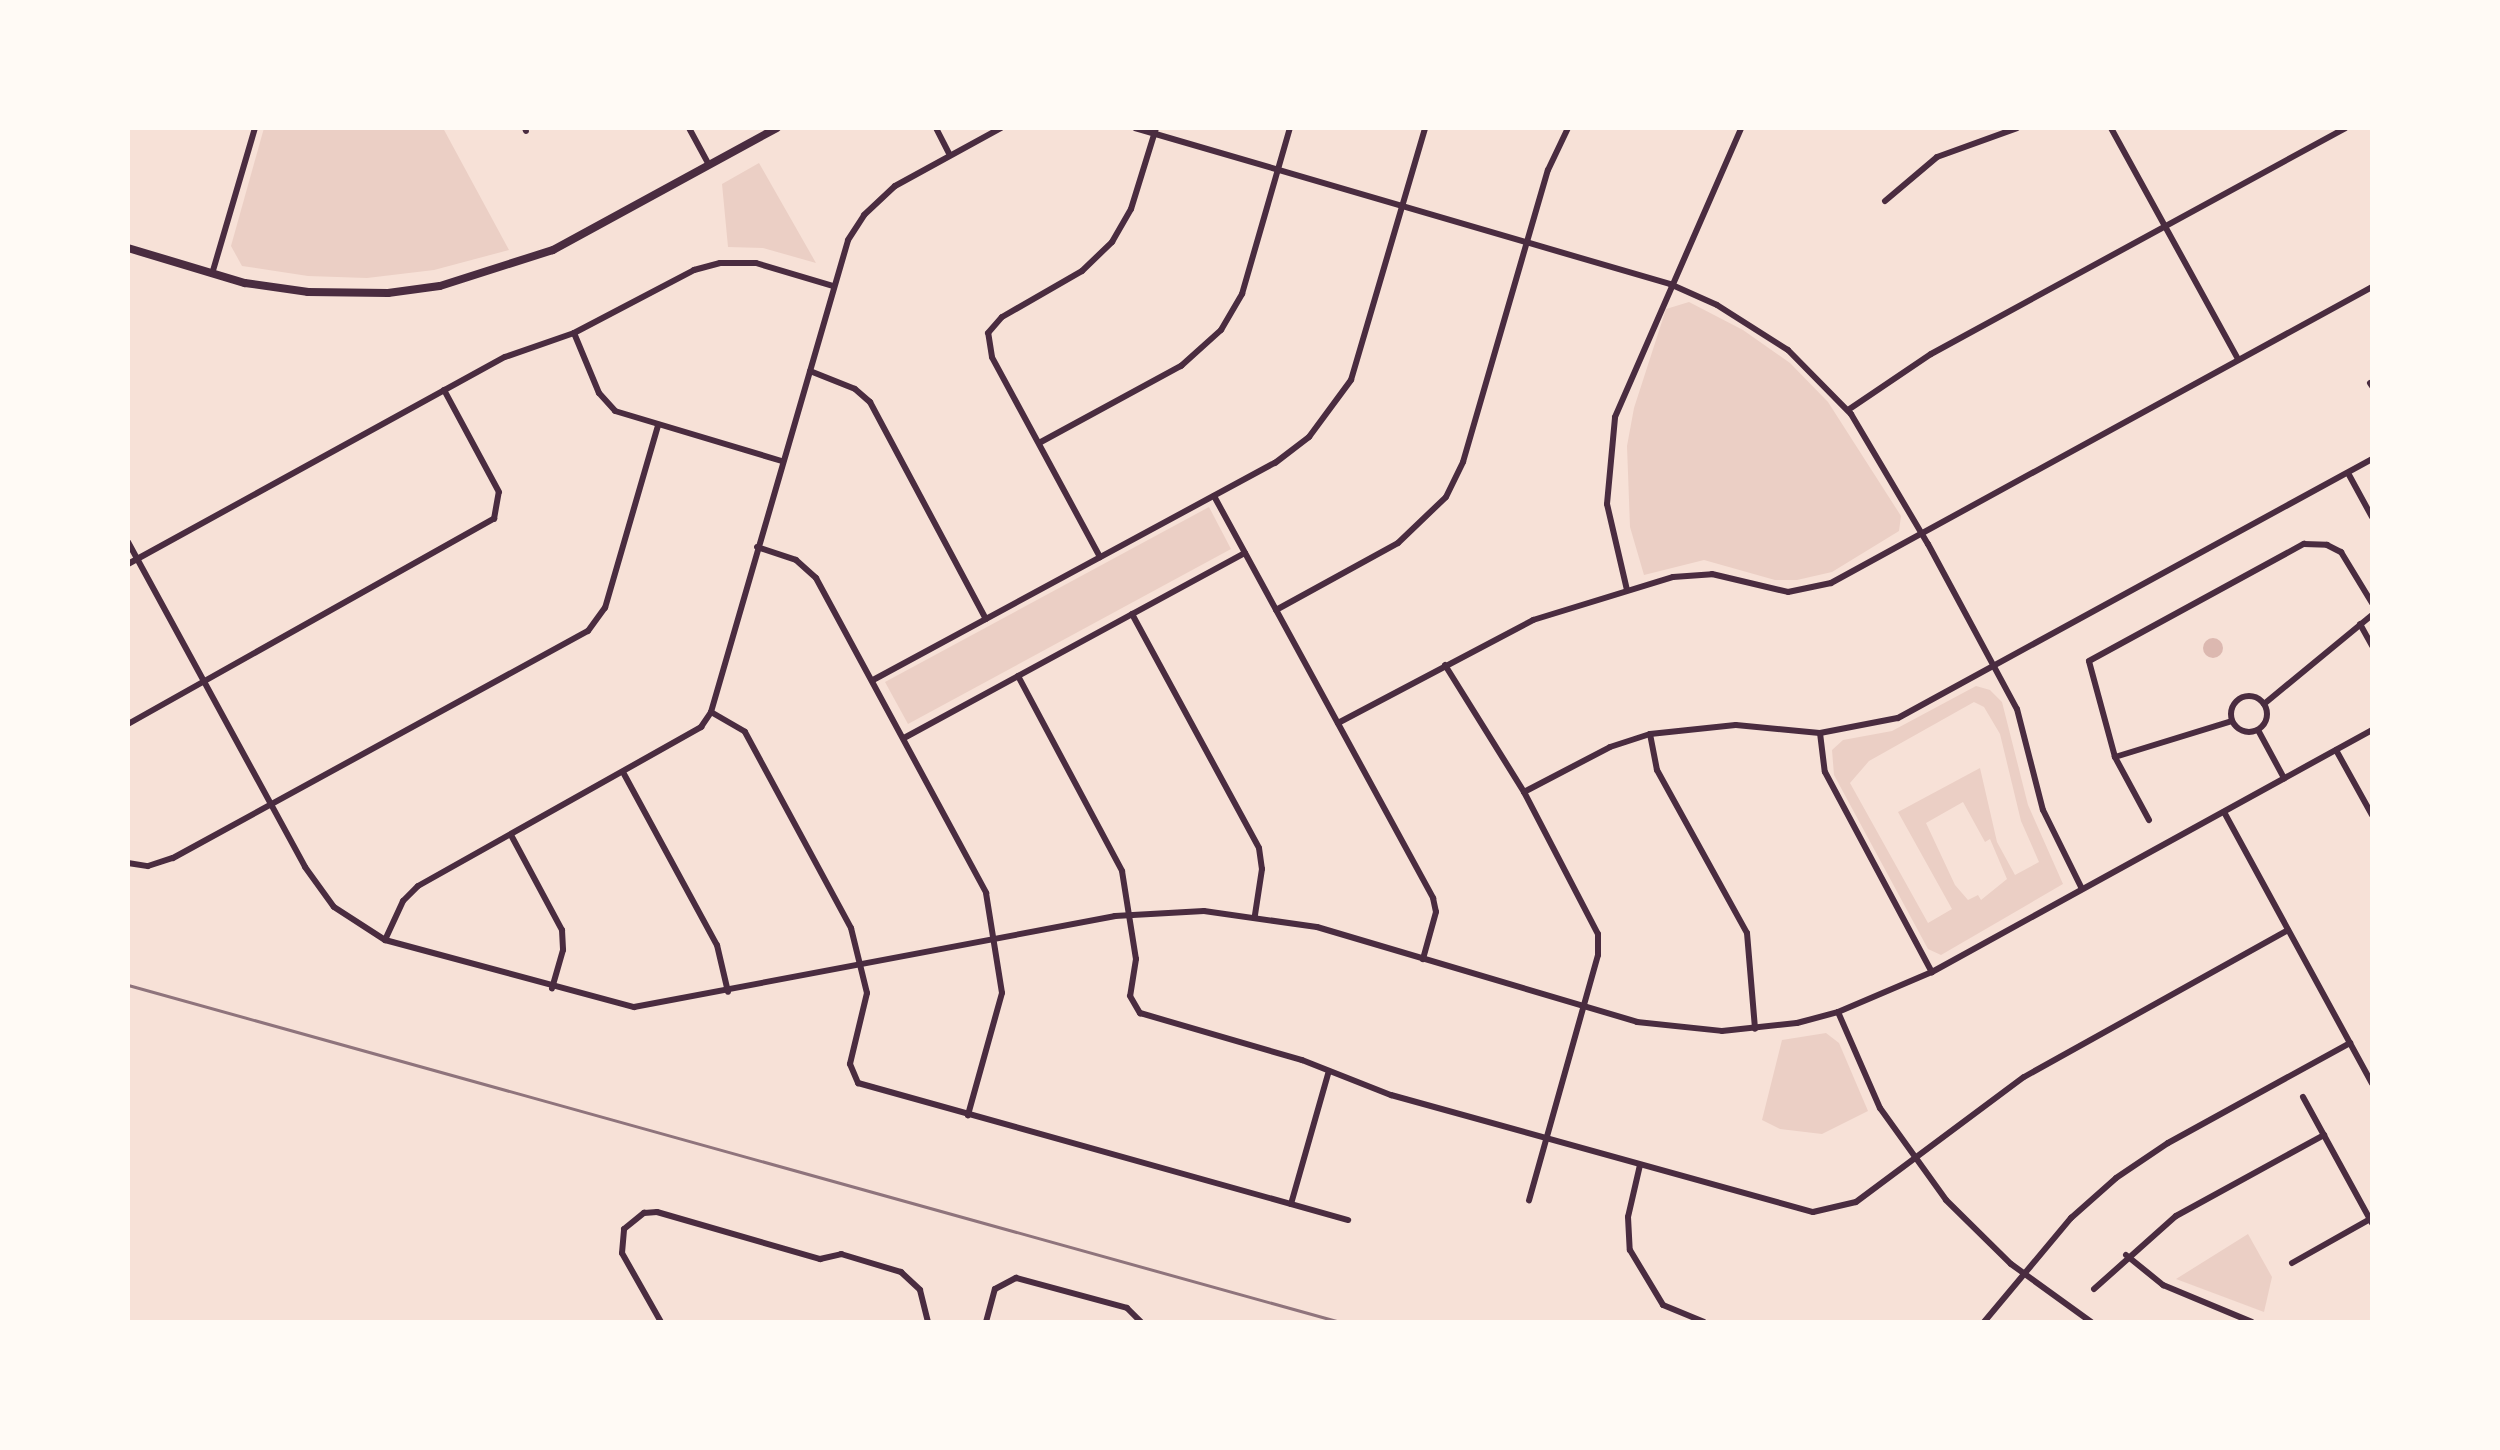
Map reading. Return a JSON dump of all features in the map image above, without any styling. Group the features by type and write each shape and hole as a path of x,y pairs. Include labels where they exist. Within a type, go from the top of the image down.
{"street":[{"path":"212,274 255,128"},
{"path":"689,128 709,165"},
{"path":"128,248 212,274 334,294 401,291 464,281 553,250 777,128"},
{"path":"936,128 950,155"},
{"path":"385,940 413,890 690,737 711,712 848,240 874,204 950,155 1001,128"},
{"path":"1135,128 1155,131 1670,284 1774,339 1848,410 1922,533 2017,709 2051,832 2082,889"},
{"path":"1039,443 1181,366 1212,340 1242,294 1290,128"},
{"path":"873,680 1287,455 1337,404 1351,380 1425,128"},
{"path":"1276,610 1398,543 1446,497 1463,462 1548,170 1568,128"},
{"path":"1627,590 1609,526 1608,452 1626,382 1741,128"},
{"path":"1885,201 1937,157 2017,128"},
{"path":"2111,128 2238,359"},
{"path":"1848,410 1931,354 2345,128"},
{"path":"1100,557 992,357 988,333 1002,317 1082,271 1112,242 1131,209 1155,131"},
{"path":"128,564 505,357 574,333 685,274 720,263 756,263 833,286"},
{"path":"1338,723 1533,620 1627,590 1699,573 1778,592 1810,590 1922,533 2372,287"},
{"path":"574,333 606,403 620,414 782,461"},
{"path":"810,371 855,389 870,402 986,619"},
{"path":"128,724 485,527 500,509 497,487 444,390"},
{"path":"128,863 157,865 593,627 608,601 658,425"},
{"path":"1524,792 1610,747 1650,734 1736,725 1820,733 1898,718 2372,459"},
{"path":"2348,473 2372,517"},
{"path":"1214,496 1433,898 1436,912 1423,959"},
{"path":"128,542 323,895 385,940 552,988 634,1007 728,992 1130,913 1255,915 1423,959 1637,1022 1755,1029 1838,1012 1932,972 2372,730"},
{"path":"2149,820 2115,757 2089,661 2304,544 2327,545 2341,552 2372,603"},
{"path":"757,547 788,556 810,570 978,875 995,938 1002,993 968,1115"},
{"path":"904,738 1245,553"},
{"path":"1132,614 1259,848 1262,869 1255,915"},
{"path":"2264,704 2372,615"},
{"path":"2360,624 2372,646"},
{"path":"1445,665 1524,792 1596,926 1598,955 1529,1201"},
{"path":"1018,676 1116,856 1130,913 1136,959 1132,1004 1149,1018 1329,1071 1391,1095 1822,1213 1856,1202 2024,1077 2288,930"},
{"path":"2252,696 2264,704 2267,718 2258,730 2243,731 2232,721 2237,700 2252,696"},
{"path":"711,712 745,732 851,928 867,1001 852,1074 867,1087 1348,1220"},
{"path":"2115,757 2232,721"},
{"path":"2258,730 2284,778"},
{"path":"1820,733 1825,772 1932,972"},
{"path":"1650,734 1657,770 1747,933 1755,1029"},
{"path":"2336,750 2372,815"},
{"path":"624,774 719,951 728,992"},
{"path":"2224,812 2372,1083"},
{"path":"511,835 562,930 563,950 552,988"},
{"path":"1838,1012 1859,1068 1914,1159 1967,1222 2023,1274 2091,1322"},
{"path":"1984,1322 2071,1218 2138,1162 2350,1043"},
{"path":"1291,1204 1329,1071"},
{"path":"2292,1263 2371,1221 2303,1097"},
{"path":"2094,1289 2126,1255 2176,1216 2324,1135"},
{"path":"1640,1165 1628,1217 1630,1250 1663,1305 1704,1322"},
{"path":"661,1322 622,1253 620,1241 631,1220 657,1212 820,1259 841,1254 901,1272 920,1290 928,1322"},
{"path":"2126,1255 2163,1285 2230,1319 2252,1322"},
{"path":"986,1322 995,1289 1008,1279 1024,1279 1127,1308 1141,1322"}],"shaded area":[{"path":"264,128 443,128 509,250 434,270 367,278 308,276 242,266 231,246"},
{"path":"759,163 816,263 763,248 728,247 722,184"},
{"path":"1689,302 1743,330 1790,363 1828,402 1901,516 1899,531 1832,572 1797,580 1775,580 1704,560 1644,575 1630,527 1627,446 1634,408 1666,309"},
{"path":"1209,507 1231,549 908,724 885,682"},
{"path":"2213,638 2220,641 2223,648 2220,655 2213,658 2206,655 2203,648 2206,641"},
{"path":"1976,686 1990,690 2002,702 2028,805 2063,884 1941,955 1928,949 1834,775 1832,750 1843,740 1892,731","holes":["1974,702 1984,707 2000,734 2021,821 2039,862 2015,875 1997,842 1980,768 1898,812 1952,909 1928,923 1850,783 1869,761","1963,802 1985,842 1990,839 2007,879 1981,900 1978,895 1968,900 1955,885 1926,823"]},
{"path":"1826,1033 1839,1043 1868,1111 1822,1134 1780,1129 1762,1120 1782,1040"},
{"path":"2248,1234 2272,1277 2264,1312 2176,1279"}],"railway":[{"path":"128,985 1340,1322"}]}
